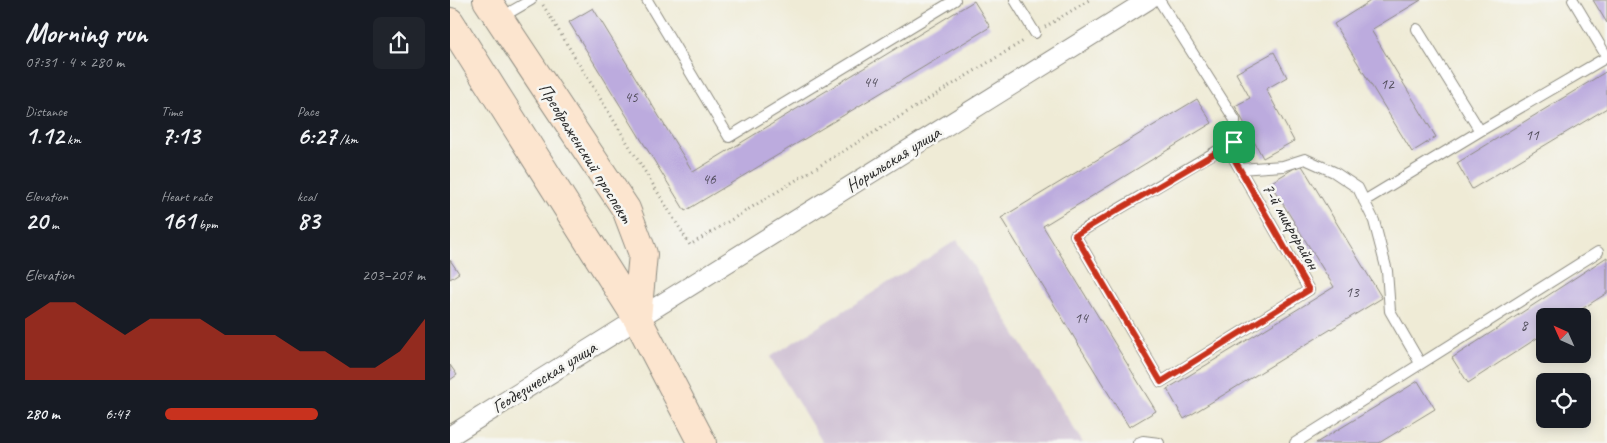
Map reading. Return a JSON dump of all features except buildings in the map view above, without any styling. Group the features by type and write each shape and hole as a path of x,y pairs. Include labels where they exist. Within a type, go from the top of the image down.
{"street":[{"name":"Норильская улица","path":"637,318 1148,0"},
{"name":"Преображенский проспект","path":"493,9 626,209 644,254 637,318"},
{"path":"450,22 637,318 702,443"},
{"name":"Геодезическая улица","path":"450,436 637,318"}],"lane":[{"path":"493,9 531,0"},
{"path":"647,0 729,137 955,0"},
{"path":"1015,0 1035,33"},
{"name":"7-й микрорайон","path":"1159,0 1235,120 1234,142 1233,157 1309,290 1161,382 1075,235 1234,142"},
{"path":"1364,201 1607,57 1573,0"},
{"path":"1417,29 1480,131"},
{"path":"1240,169 1283,166 1305,159 1334,172 1358,188 1374,221 1387,271 1390,311 1420,363"},
{"path":"1295,443 1598,252"},
{"path":"1138,443 1143,441 1159,443"}],"path":[{"path":"540,0 690,245 1089,0"}],"shaded area":[{"path":"957,240 1083,443 823,443 770,357"}],"route":[{"path":"1234,142 1233,157 1309,290 1161,382 1075,235 1234,142"}]}
